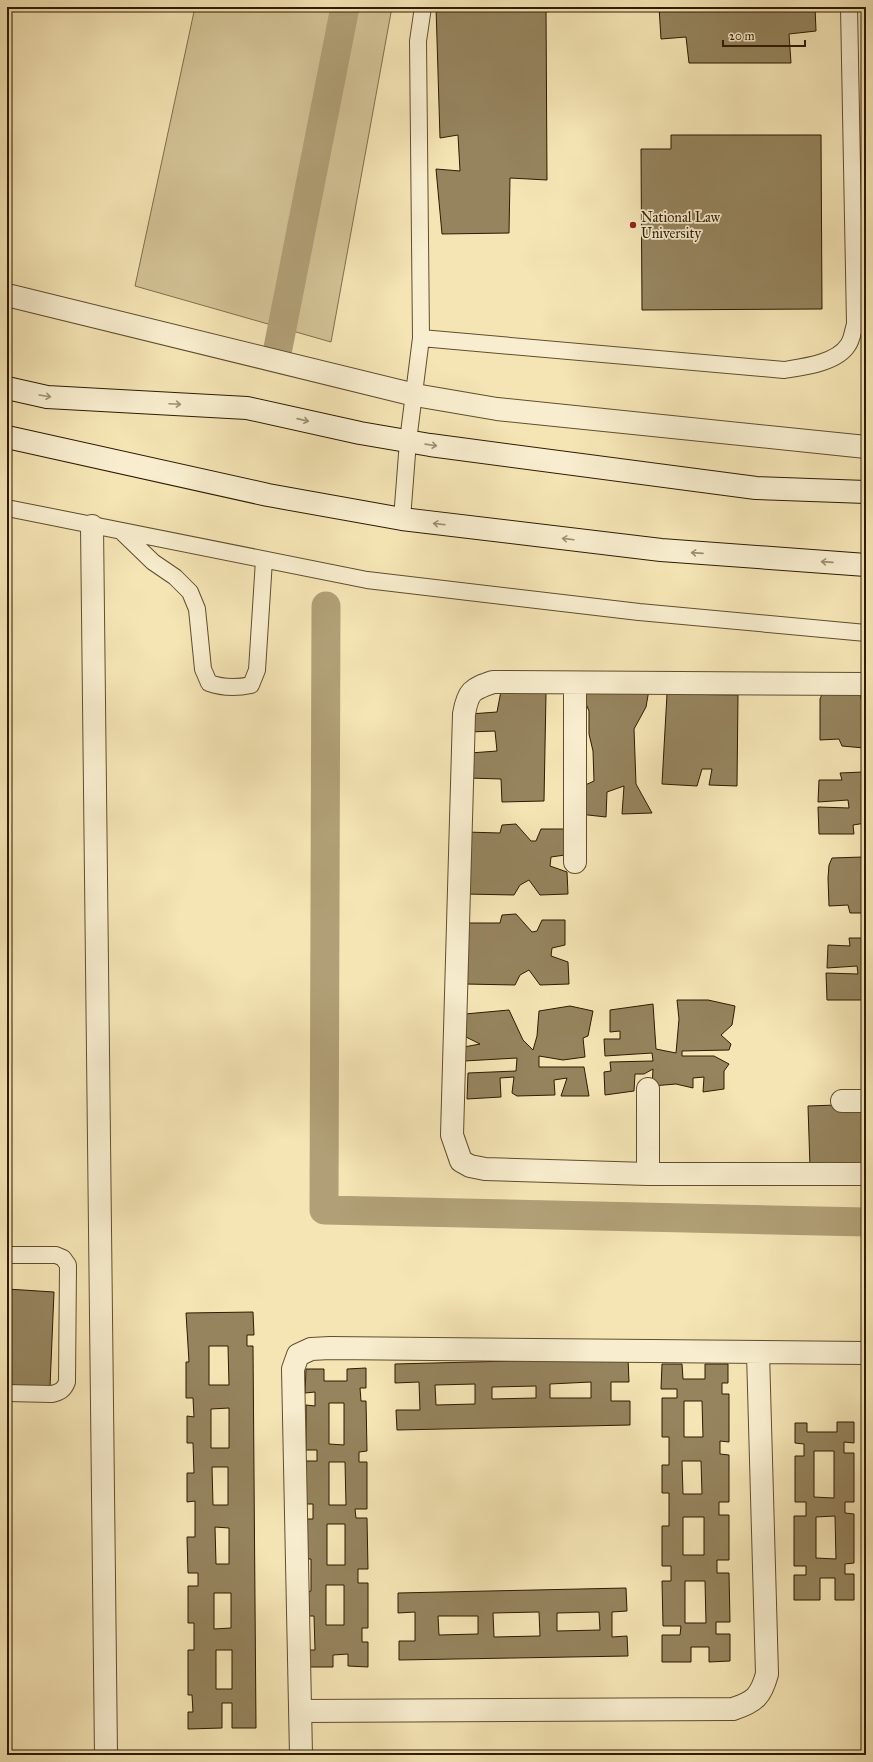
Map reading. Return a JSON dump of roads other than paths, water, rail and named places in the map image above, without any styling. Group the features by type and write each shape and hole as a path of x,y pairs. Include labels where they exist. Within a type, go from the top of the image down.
{"street":[{"path":"7,295 415,395 497,409 866,447"},
{"path":"7,388 47,397 246,408 360,433 408,441 756,488 866,492"},
{"path":"7,437 268,495 402,519 660,550 866,565"},
{"path":"92,526 106,1755"},
{"path":"866,684 493,682 474,689 466,699 464,722 452,1135 462,1161 470,1166 485,1169 648,1174 866,1174"},
{"path":"575,683 575,862"},
{"path":"648,1089 648,1174"},
{"path":"842,1101 866,1101"},
{"path":"301,1755 293,1369 298,1356 311,1349 330,1348 866,1353"},
{"path":"301,1711 733,1709 750,1704 762,1691 767,1674 758,1353"}],"lane":[{"path":"402,519 408,441 421,338 418,41 423,7"},
{"path":"421,338 784,370 808,366 831,359 848,346 855,324 849,7"},
{"path":"7,508 123,533 374,581 639,612 866,633"},
{"path":"123,533 153,562 175,577 190,592 197,609 203,669 209,683 219,686 239,687 251,685 257,670 264,560"},
{"path":"7,1255 56,1255 63,1258 68,1265 67,1382 60,1392 52,1394 7,1394"}],"waterway":[{"path":"278,348 345,7"},
{"path":"326,606 324,1210 866,1222"}],"place":[{"name":"National Law University","path":"633,225"}]}
